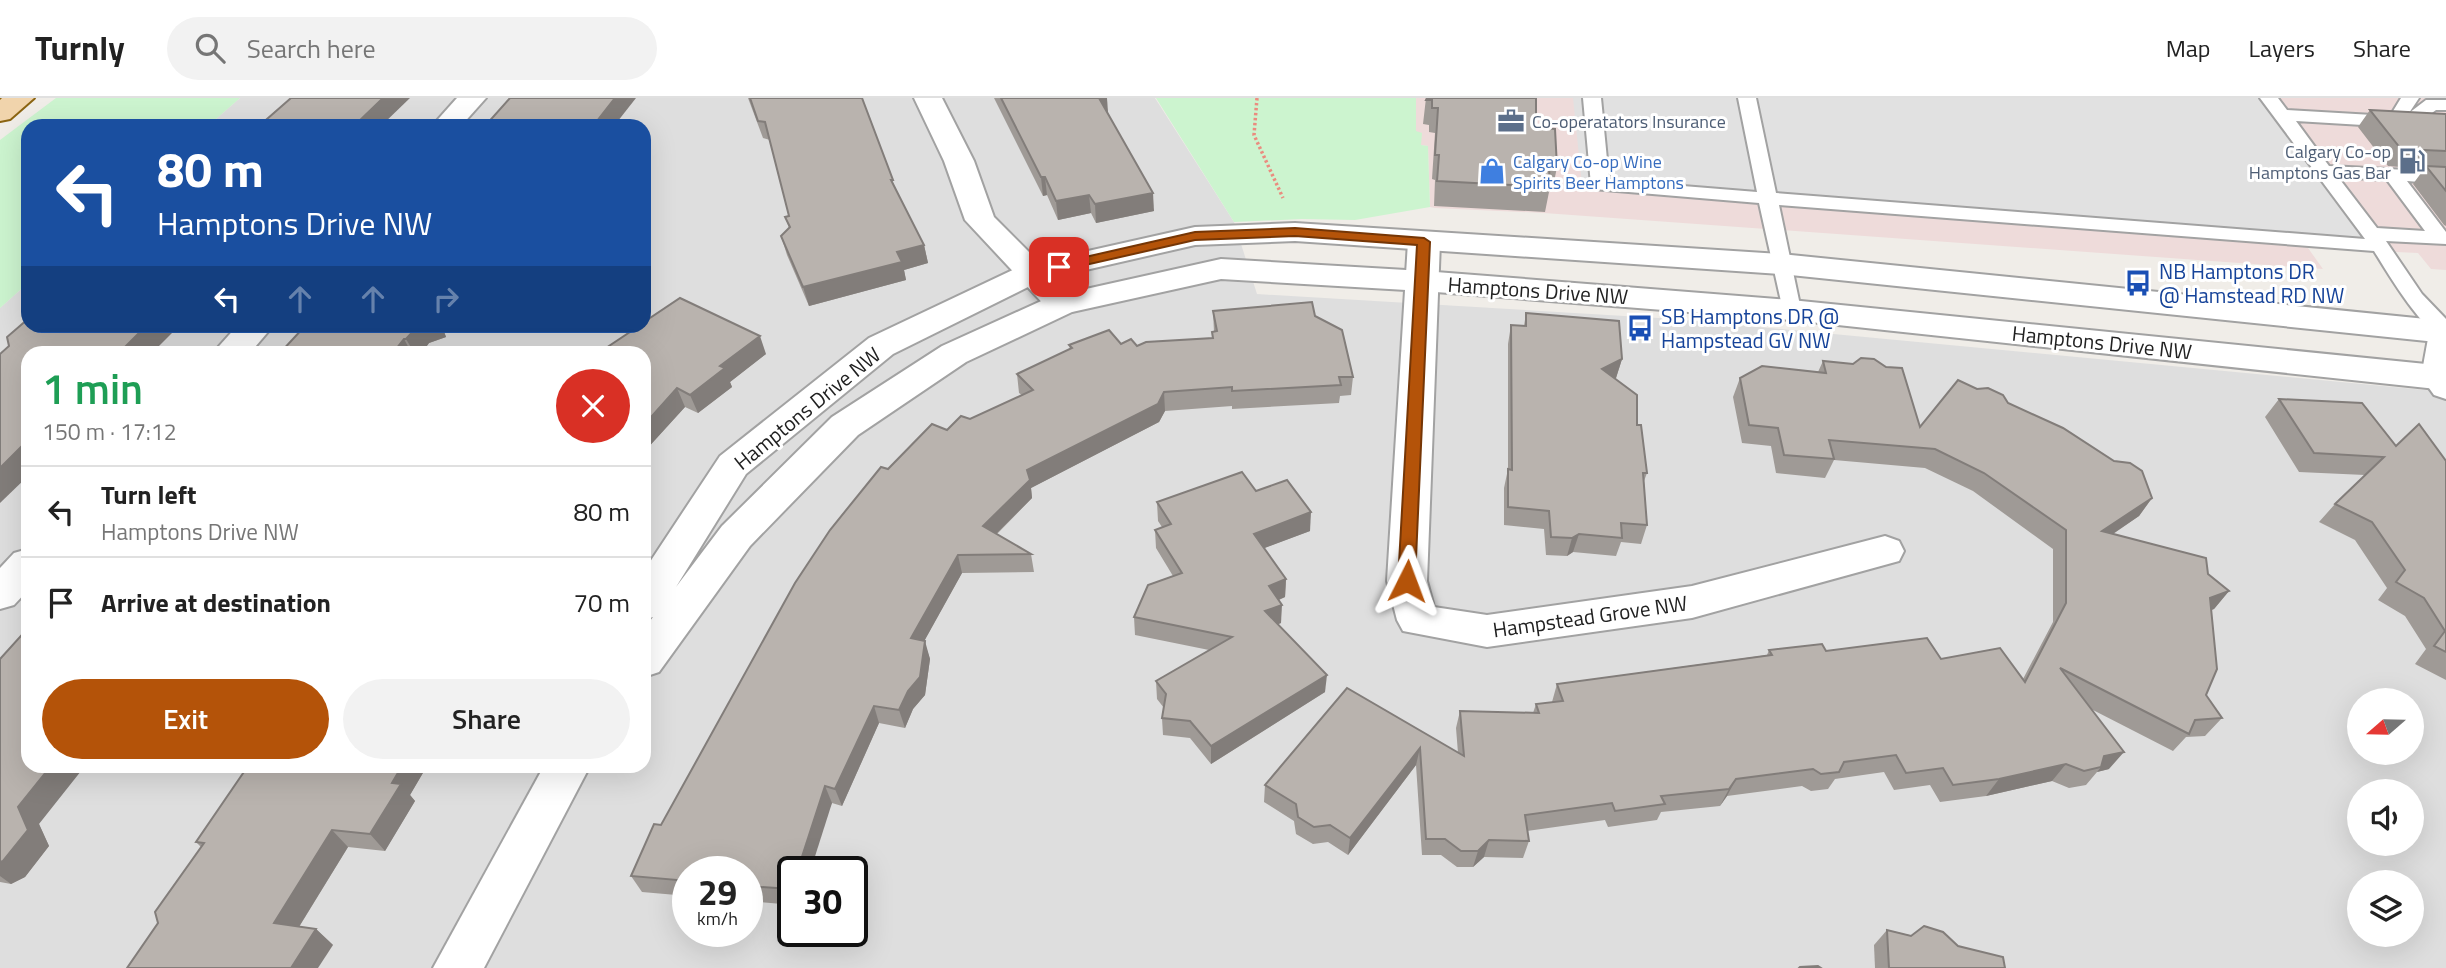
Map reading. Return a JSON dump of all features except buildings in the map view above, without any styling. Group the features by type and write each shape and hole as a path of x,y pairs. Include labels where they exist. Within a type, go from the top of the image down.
{"main road":[{"path":"0,113 20,98"}],"street":[{"path":"452,119 472,98"},
{"path":"928,98 959,162 980,220 1062,304"},
{"name":"Hamptons Drive NW","path":"651,593 733,465 881,346 1032,273 1195,236 1295,232 1781,264 2446,332"},
{"name":"Hampstead Grove NW","path":"1424,242 1407,581 1417,620 1487,631 1665,606 1692,602 1885,551"},
{"name":"Hamptons Drive NW","path":"651,651 736,536 845,426 954,354 1062,304 1221,269 1423,281 1791,310 2443,381"},
{"path":"2443,381 2446,332"},
{"path":"237,346 249,333"},
{"path":"0,594 21,572"},
{"path":"458,968 564,773"}],"lane":[{"path":"1592,98 1600,185 2375,240 2443,238"},
{"path":"1747,98 1791,310"},
{"path":"2269,98 2375,240 2415,299 2446,332"},
{"path":"2328,117 2337,98"},
{"path":"2401,122 2410,98"},
{"path":"2401,122 2432,104 2446,105"},
{"path":"2281,115 2446,125"},
{"path":"2324,171 2446,178"},
{"path":"2393,176 2443,238"}],"path":[{"path":"1257,98 1254,135 1290,214 1295,232"}],"shaded area":[{"path":"240,98 1155,98 1234,222 1257,294 1675,319 2446,392 2446,968 0,968 0,308 21,289 21,333 651,333 651,119 216,119"},
{"path":"1416,98 2446,98 2446,270 2431,269 2418,253 2308,248 2323,269 1544,213 1435,208 1430,207 1428,146 1420,145 1415,132"},
{"path":"1573,98 2272,98 2376,241 1582,185"}],"green space":[{"path":"56,98 240,98 216,119 28,119"},
{"path":"1156,98 1416,98 1416,131 1422,133 1421,145 1428,146 1430,207 1355,220 1234,222"},
{"path":"21,124 21,289 0,308 0,140"}],"place":[{"name":"Co-operatators Insurance","path":"1511,121"},
{"name":"Calgary Co-op Hamptons Gas Bar","path":"2412,161"},
{"name":"Calgary Co-op Wine Spirits Beer Hamptons","path":"1492,171"},
{"name":"NB Hamptons DR @ Hamstead RD NW","path":"2138,283"},
{"name":"SB Hamptons DR @ Hampstead GV NW","path":"1640,328"}],"route":[{"path":"1059,267 1195,236 1295,232 1424,242 1407,581"}]}
